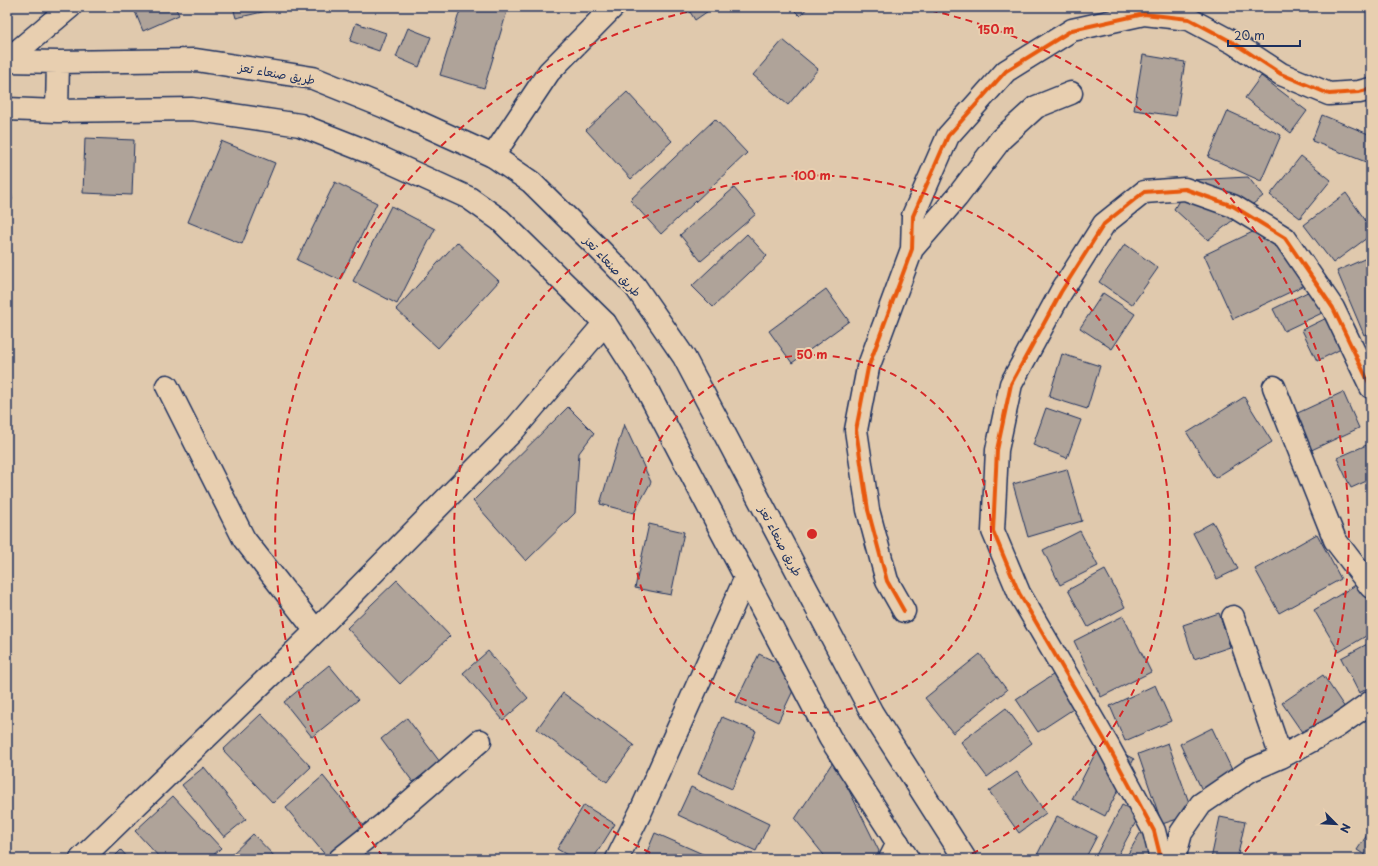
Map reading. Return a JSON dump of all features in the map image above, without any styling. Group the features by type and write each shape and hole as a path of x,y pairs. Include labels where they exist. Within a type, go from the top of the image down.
{"main road":[{"path":"7,60 70,7"},
{"path":"493,156 549,72 613,7"},
{"path":"904,611 887,581 868,510 856,430 868,368 912,249 913,216 948,136 1006,71 1072,30 1144,14 1189,20 1234,43 1281,74 1328,94 1359,92 1371,89"},
{"name":"طريق صنعاء تعز","path":"7,60 58,62 196,60 313,78 385,107 493,156 531,182 635,286 684,357 872,713 965,859"},
{"path":"57,111 58,62"},
{"path":"912,249 957,197 1001,139 1036,107 1071,93"},
{"path":"7,109 57,111 192,109 300,125 366,152 469,198 500,220 605,323 643,382 830,738 898,854"},
{"path":"1161,859 1154,831 1108,744 1019,593 993,531 997,450 1011,384 1061,292 1104,224 1144,192 1185,189 1233,206 1285,238 1333,308 1371,387"},
{"path":"81,859 316,631 513,431 605,323"},
{"path":"167,386 244,539 316,631"},
{"path":"1274,387 1335,540 1371,586"},
{"path":"617,859 642,811 746,577"},
{"path":"1233,617 1281,757"},
{"path":"1174,859 1180,833 1201,804 1252,770 1281,757 1336,727 1371,702"},
{"path":"340,859 384,824 480,741"}],"building":[{"path":"138,7 175,7 179,15 143,31 134,9"},
{"path":"233,7 284,7 236,18"},
{"path":"461,7 508,8 484,88 440,75"},
{"path":"687,7 714,7 695,20"},
{"path":"791,7 808,7 800,16"},
{"path":"356,23 386,33 379,51 350,41"},
{"path":"408,28 431,37 419,67 396,57"},
{"path":"783,40 818,69 788,105 753,75"},
{"path":"1143,55 1185,62 1176,116 1134,110"},
{"path":"1261,76 1307,111 1291,133 1245,98"},
{"path":"627,92 672,141 631,179 586,130"},
{"path":"1228,111 1281,135 1261,181 1208,157"},
{"path":"1322,115 1371,135 1371,164 1312,141"},
{"path":"715,119 747,153 661,234 630,200"},
{"path":"85,138 134,140 132,195 83,193"},
{"path":"221,141 275,163 242,244 188,222"},
{"path":"7,143 12,200 7,201"},
{"path":"1301,156 1331,180 1300,218 1270,195"},
{"path":"1248,177 1263,196 1208,240 1174,209 1191,180"},
{"path":"335,182 377,203 340,280 297,260"},
{"path":"734,188 756,214 701,261 680,235"},
{"path":"1346,193 1371,228 1371,235 1333,263 1304,225"},
{"path":"391,206 435,229 397,304 353,281"},
{"path":"1276,221 1305,285 1233,319 1204,255"},
{"path":"747,234 767,256 713,307 692,286"},
{"path":"457,242 499,281 438,348 396,309"},
{"path":"1125,244 1158,268 1132,305 1099,282"},
{"path":"1371,256 1371,332 1364,335 1337,271"},
{"path":"1330,281 1341,304 1284,331 1273,309"},
{"path":"826,289 849,321 792,363 769,331"},
{"path":"1103,293 1135,314 1112,349 1080,328"},
{"path":"1345,309 1359,340 1317,361 1302,330"},
{"path":"1062,354 1100,366 1087,409 1049,397"},
{"path":"1343,392 1359,428 1305,453 1289,417"},
{"path":"1244,397 1272,442 1215,478 1187,433"},
{"path":"568,407 594,433 579,453 575,513 526,561 473,501"},
{"path":"1046,408 1081,420 1067,458 1033,445"},
{"path":"624,424 651,482 634,513 600,504"},
{"path":"1371,443 1371,479 1351,488 1337,458"},
{"path":"1067,469 1082,521 1028,537 1013,484"},
{"path":"1213,522 1238,569 1217,579 1193,533"},
{"path":"649,524 684,532 671,595 635,588"},
{"path":"1080,531 1098,566 1060,585 1043,550"},
{"path":"1317,534 1341,579 1279,613 1255,569"},
{"path":"1105,570 1125,607 1088,627 1068,590"},
{"path":"1369,577 1371,580 1371,633 1339,652 1314,610"},
{"path":"397,580 450,636 400,684 347,628"},
{"path":"1219,613 1230,647 1194,659 1183,625"},
{"path":"1123,616 1151,672 1101,697 1074,641"},
{"path":"1371,642 1371,687 1359,693 1341,658"},
{"path":"488,651 528,698 503,720 463,673"},
{"path":"759,654 801,674 778,722 736,702"},
{"path":"980,654 1007,690 953,733 925,698"},
{"path":"329,665 358,700 312,737 284,702"},
{"path":"1065,667 1087,700 1038,732 1016,699"},
{"path":"1323,675 1345,708 1304,735 1282,703"},
{"path":"1155,685 1171,721 1125,741 1110,706"},
{"path":"563,693 634,745 607,782 537,729"},
{"path":"1006,708 1032,743 987,777 961,742"},
{"path":"261,714 311,767 273,803 223,750"},
{"path":"722,717 756,731 732,789 698,774"},
{"path":"407,718 440,762 413,782 381,739"},
{"path":"1212,728 1234,774 1202,790 1180,744"},
{"path":"1101,742 1134,759 1105,816 1072,799"},
{"path":"1168,743 1193,814 1162,824 1138,754"},
{"path":"834,760 879,851 876,859 827,859 795,819"},
{"path":"204,767 246,819 224,837 182,785"},
{"path":"1017,772 1046,813 1019,833 989,791"},
{"path":"323,776 364,826 327,857 286,808"},
{"path":"691,787 769,824 756,851 678,815"},
{"path":"173,796 221,848 209,859 161,859 135,831"},
{"path":"584,805 615,824 593,859 574,859 557,849"},
{"path":"1122,805 1140,814 1116,859 1094,859"},
{"path":"1057,816 1097,836 1085,859 1039,859 1036,857"},
{"path":"1220,817 1245,822 1237,859 1211,859"},
{"path":"1371,829 1371,859 1357,850"},
{"path":"1142,830 1160,840 1150,859 1125,859"},
{"path":"655,833 714,859 644,859"},
{"path":"253,834 277,859 228,858"},
{"path":"121,850 129,859 112,859"}],"cycle path":[{"path":"904,611 887,581 868,510 856,430 868,368 912,249 913,216 948,136 1006,71 1072,30 1144,14 1189,19 1234,43 1281,74 1329,94 1359,92 1371,89"},
{"path":"1161,859 1154,831 1107,744 1019,593 993,531 997,450 1011,384 1061,292 1104,224 1144,192 1185,189 1233,206 1285,238 1333,308 1371,387"}]}
